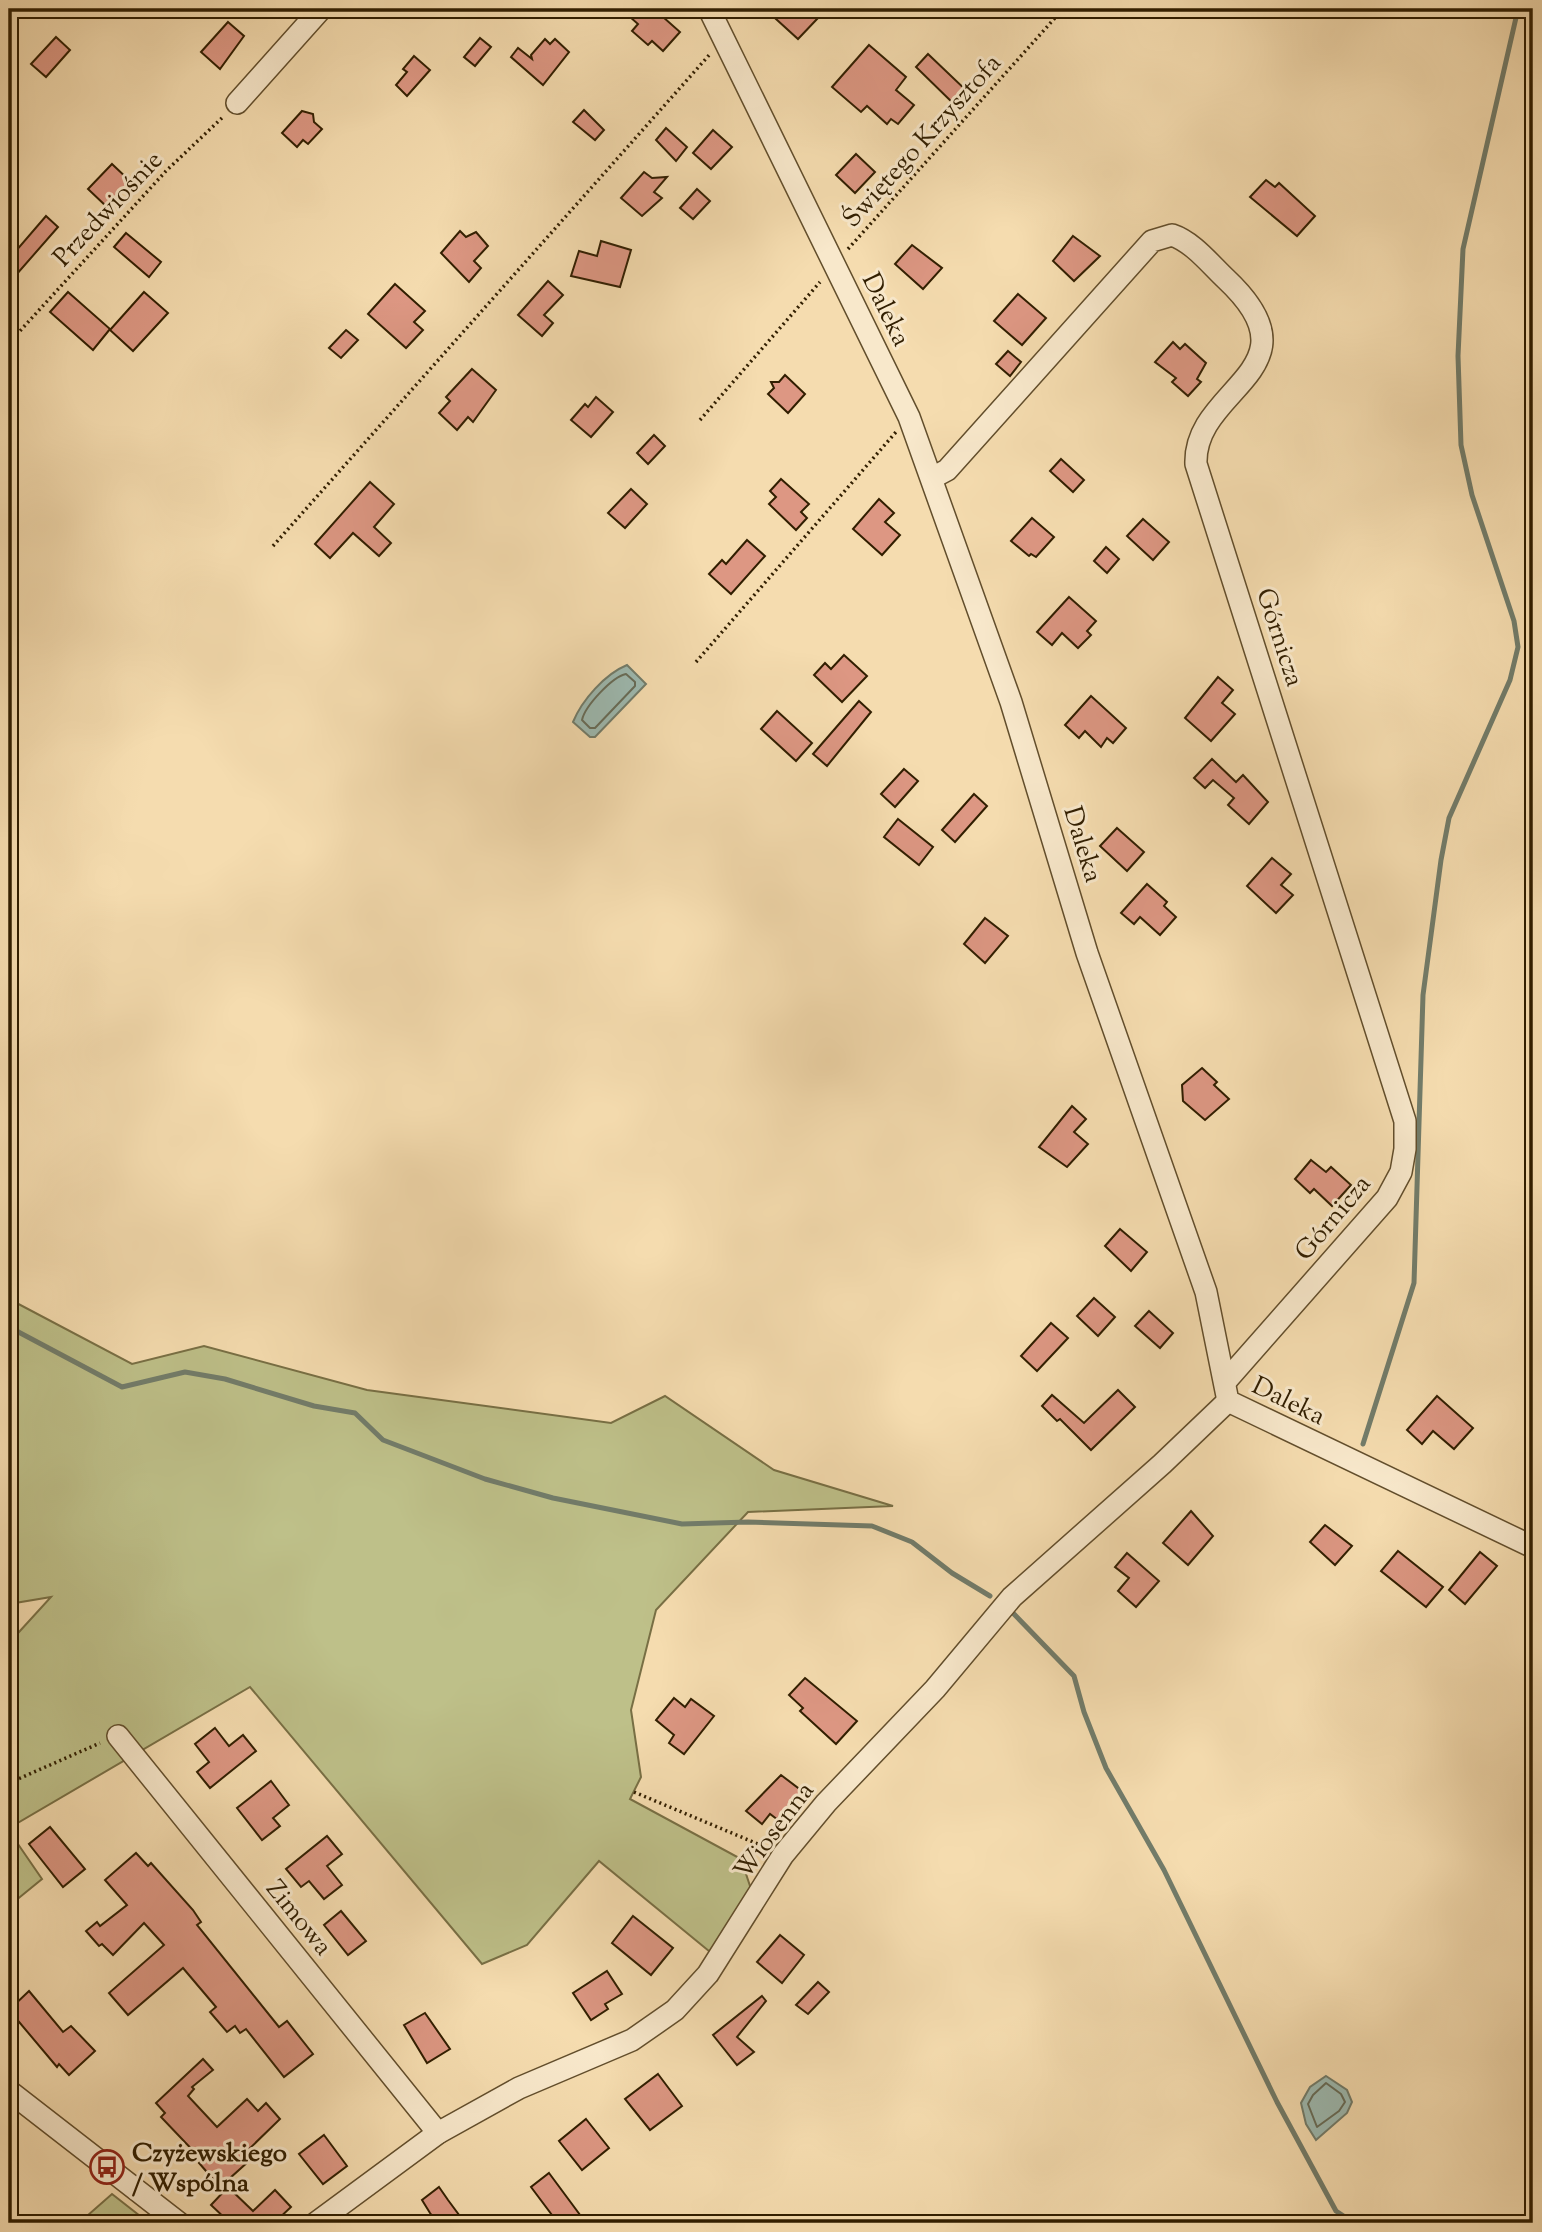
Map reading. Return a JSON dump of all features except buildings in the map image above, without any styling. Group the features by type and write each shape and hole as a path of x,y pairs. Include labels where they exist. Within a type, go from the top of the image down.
{"street":[{"path":"237,103 321,9"},
{"name":"Daleka","path":"709,9 909,417 932,478 1012,702 1087,953 1206,1292 1227,1392 1533,1548"},
{"name":"Górnicza","path":"932,478 947,470 1152,241 1172,235 1186,242 1241,294 1256,315 1261,337 1257,363 1204,428 1198,438 1196,464 1405,1121 1405,1139 1401,1172 1387,1198 1227,1392"},
{"name":"Wiosenna","path":"316,2223 438,2133 519,2088 602,2055 661,2022 708,1974 783,1855 827,1803 935,1689 1012,1597 1227,1392"},
{"name":"Zimowa","path":"118,1736 438,2133"},
{"path":"9,2091 179,2223"}],"path":[{"name":"Świętego Krzysztofa","path":"700,420 834,265 1063,9"},
{"path":"273,547 711,53 725,44"},
{"name":"Przedwiośnie","path":"9,343 166,171 237,103"},
{"path":"696,662 909,417"},
{"path":"9,1783 118,1736"},
{"path":"634,1792 783,1855"}],"green space":[{"path":"9,1299 132,1364 204,1346 367,1390 611,1423 665,1396 774,1470 893,1506 748,1512 656,1610 631,1710 641,1777 630,1799 741,1859 751,1889 715,1956 599,1861 527,1945 482,1964 250,1687 9,1828 9,1643 51,1597 9,1604"},
{"path":"9,1831 42,1879 9,1906"},
{"path":"112,2194 149,2223 79,2223"}],"water":[{"path":"627,665 646,684 595,737 590,737 573,722 577,714 603,681"},
{"path":"1326,2076 1347,2090 1352,2102 1347,2113 1316,2140 1306,2124 1301,2103 1310,2087"}],"waterway":[{"path":"1363,1444 1414,1283 1423,995 1449,818 1510,680 1518,647 1514,621 1472,495 1461,445 1458,356 1463,249 1518,9"},
{"path":"9,1327 122,1387 185,1372 225,1379 314,1406 355,1413 383,1440 485,1479 553,1498 682,1524 748,1522 872,1526 912,1542 952,1573 990,1596"},
{"path":"1012,1612 1074,1676 1084,1712 1106,1768 1164,1870 1277,2102 1336,2211 1354,2223"}],"place":[{"name":"Czyżewskiego / Wspólna","path":"107,2167"}]}
